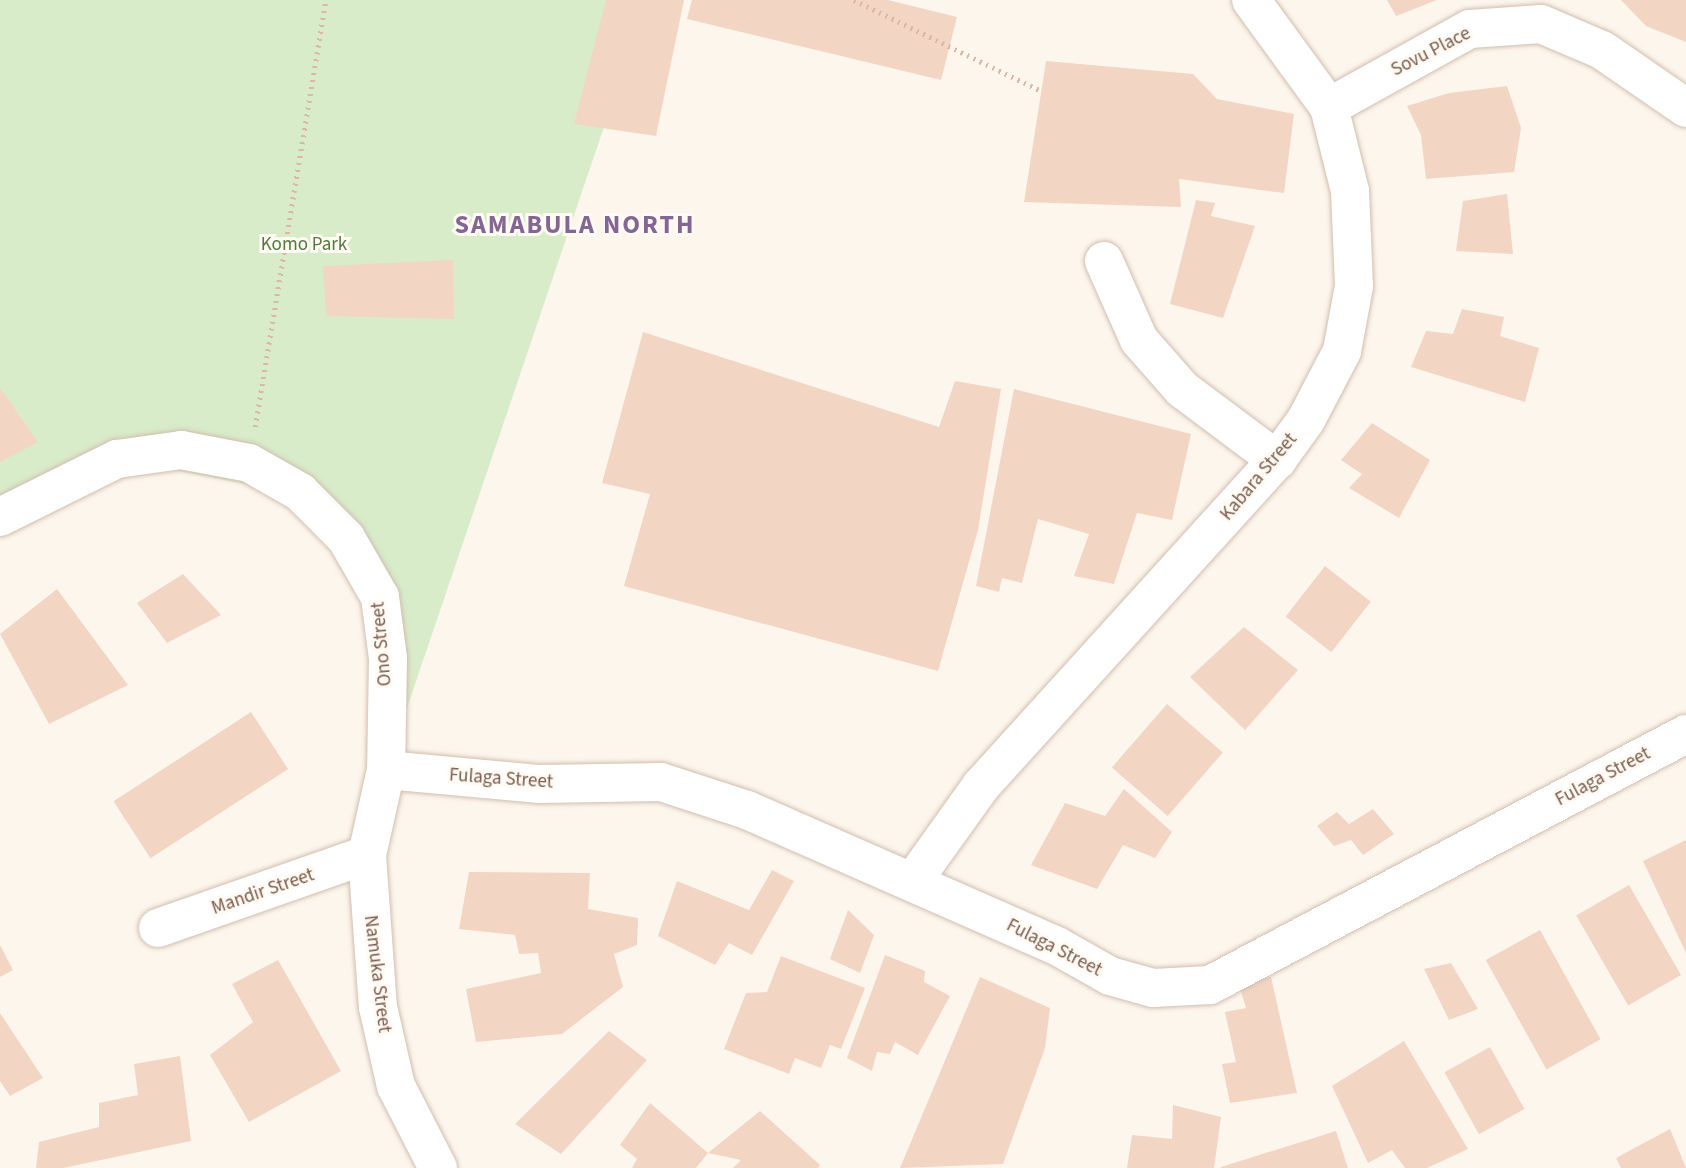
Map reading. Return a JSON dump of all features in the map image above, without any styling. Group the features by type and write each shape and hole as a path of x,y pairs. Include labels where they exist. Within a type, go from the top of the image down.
{"street":[{"name":"Kabara Street","path":"913,881 981,786 1277,460 1306,420 1342,351 1354,286 1350,191 1329,107 1251,0"},
{"name":"Sovu Place","path":"1329,107 1470,29 1541,24 1602,50 1686,108"},
{"path":"1104,261 1139,341 1182,388 1277,460"},
{"name":"Ono Street","path":"0,517 117,459 181,450 249,463 300,492 346,538 380,597 388,659 386,770"},
{"name":"Fulaga Street","path":"386,770 540,785 661,782 747,810 913,881 1110,976 1153,988 1210,985 1686,734"},
{"name":"Namuka Street","path":"386,770 367,855 378,1007 396,1086 438,1168"},
{"name":"Mandir Street","path":"158,928 367,855"}],"path":[{"path":"249,463 326,0"},
{"path":"855,0 1041,91"}],"green space":[{"name":"Komo Park","path":"0,0 647,0 386,770 392,597 298,494 147,465 0,535"}],"building":[{"path":"606,0 684,0 656,136 574,124"},
{"path":"692,0 888,0 957,17 941,80 687,19"},
{"path":"1387,0 1437,0 1396,16"},
{"path":"1621,0 1686,0 1686,42 1646,26"},
{"path":"1046,61 1193,74 1217,99 1294,114 1284,193 1179,179 1181,207 1024,202"},
{"path":"1507,86 1521,128 1514,172 1426,179 1421,135 1407,106 1449,93"},
{"path":"1507,194 1513,254 1456,251 1463,201"},
{"path":"1196,200 1215,203 1211,216 1255,226 1223,318 1170,304"},
{"path":"453,260 454,319 326,316 323,266"},
{"path":"1462,309 1504,317 1500,336 1539,348 1525,402 1411,367 1426,331 1453,334"},
{"path":"643,332 939,427 955,381 1001,389 978,530 938,671 624,586 650,494 602,483"},
{"path":"0,388 38,442 0,462"},
{"path":"1014,389 1191,434 1172,520 1137,513 1114,584 1074,576 1089,534 1038,519 1022,583 1002,578 999,592 976,586"},
{"path":"1372,423 1430,460 1399,518 1349,488 1362,474 1341,460"},
{"path":"1325,566 1371,602 1331,652 1286,616"},
{"path":"183,574 221,615 167,643 137,603"},
{"path":"57,589 128,685 49,724 0,634"},
{"path":"1244,627 1298,670 1245,730 1190,677"},
{"path":"1167,704 1223,753 1168,816 1112,767"},
{"path":"251,712 288,769 150,858 113,801"},
{"path":"1124,789 1172,832 1155,858 1123,845 1097,889 1031,865 1065,803 1105,816"},
{"path":"1373,809 1394,834 1363,855 1351,840 1334,846 1317,826 1337,812 1349,824"},
{"path":"1686,840 1686,953 1643,861"},
{"path":"772,870 794,881 752,955 729,943 715,965 658,936 677,881 749,910"},
{"path":"469,872 590,873 588,909 638,918 637,945 614,954 623,987 562,1034 476,1042 466,989 541,973 538,953 519,954 515,935 459,929"},
{"path":"1629,885 1681,975 1628,1006 1576,916"},
{"path":"848,910 874,935 860,973 830,959"},
{"path":"1540,930 1601,1039 1546,1069 1486,960"},
{"path":"0,945 13,970 0,977"},
{"path":"885,955 925,971 924,982 950,996 918,1055 895,1042 890,1054 877,1052 872,1071 847,1058"},
{"path":"781,956 865,988 841,1049 830,1045 821,1068 795,1058 789,1074 724,1049 746,993 767,992"},
{"path":"278,960 341,1071 249,1122 210,1055 253,1022 232,984"},
{"path":"1451,963 1478,1009 1449,1020 1424,969"},
{"path":"980,977 1050,1008 1045,1048 1003,1164 900,1168"},
{"path":"1271,977 1297,1093 1230,1103 1222,1064 1236,1062 1225,1012 1246,1008 1238,982"},
{"path":"0,1013 43,1078 10,1096 0,1081"},
{"path":"609,1031 647,1060 561,1154 515,1124"},
{"path":"1404,1041 1468,1149 1427,1168 1405,1168 1392,1150 1368,1163 1332,1086"},
{"path":"1490,1047 1524,1109 1479,1134 1445,1072"},
{"path":"180,1056 191,1141 63,1168 36,1168 39,1142 99,1127 99,1103 138,1095 134,1064"},
{"path":"650,1103 708,1153 696,1168 632,1168 637,1159 620,1145"},
{"path":"1173,1105 1221,1117 1214,1168 1127,1168 1132,1135 1172,1139"},
{"path":"760,1111 820,1165 818,1168 733,1168 741,1160 708,1153"},
{"path":"1670,1129 1686,1168 1621,1168 1616,1158"},
{"path":"1336,1131 1348,1168 1221,1168 1221,1167"}],"district":[{"name":"SAMABULA NORTH","path":"575,225"}]}
